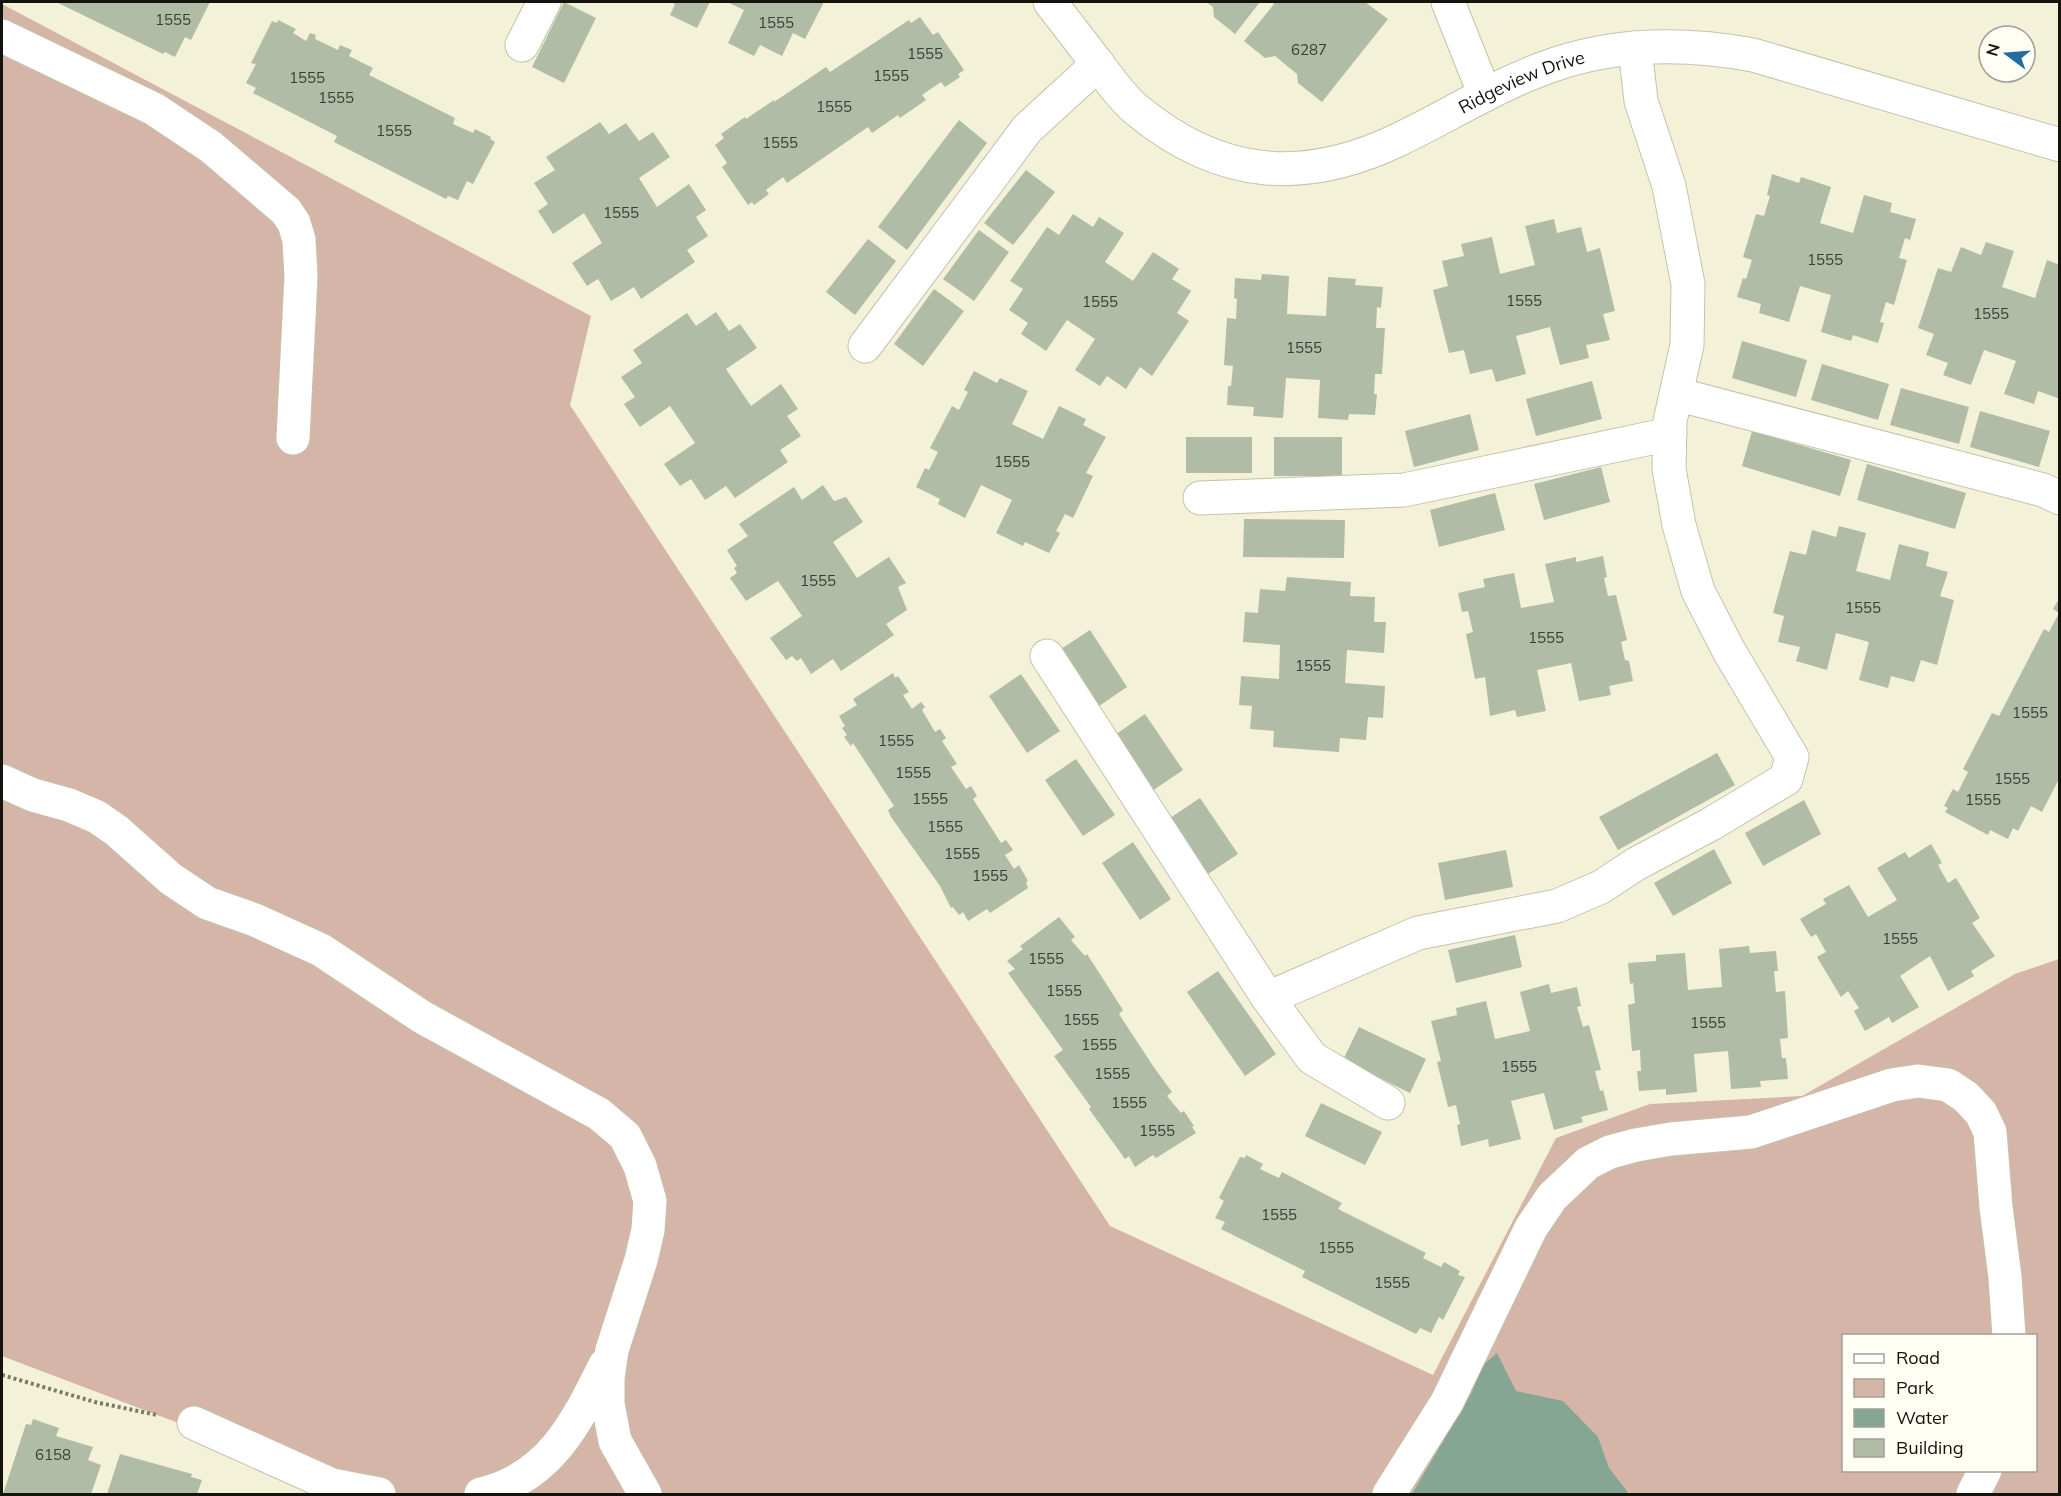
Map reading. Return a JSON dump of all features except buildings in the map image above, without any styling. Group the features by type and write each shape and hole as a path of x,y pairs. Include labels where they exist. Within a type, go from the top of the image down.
{"street":[{"path":"522,45 544,2"},
{"name":"Ridgeview Drive","path":"1050,2 1136,109 1158,127 1218,158 1252,167 1281,170 1320,166 1367,153 1524,76 1591,54 1635,48 1689,47 1753,55 2060,145"},
{"path":"1448,2 1485,95"},
{"path":"2,36 154,109 211,147 286,211 294,223 298,240 301,277 293,438"},
{"path":"1268,998 1418,933 1557,906 1601,887 1636,864 1711,824 1786,779 1792,757 1729,651 1698,591 1679,525 1670,469 1670,421 1687,345 1689,284 1669,186 1641,101 1635,48"},
{"path":"865,346 1027,129 1098,64"},
{"path":"1676,394 2043,490 2060,498"},
{"path":"1200,498 1404,490 1670,434"},
{"path":"1047,656 1268,998 1312,1058 1388,1103"},
{"path":"2,781 97,817 117,831 171,879 207,903 255,920 321,950 422,1017 599,1114 625,1137 640,1166 650,1201 648,1230 641,1260 612,1350 584,1407 548,1459 522,1479 499,1490 481,1494"},
{"path":"1389,1494 1446,1402 1531,1228 1552,1197 1588,1164 1610,1152 1636,1145 1671,1139 1751,1132 1892,1086 1918,1081 1948,1085 1966,1097 1981,1113 1990,1132 2009,1334"},
{"path":"612,1350 608,1378 608,1404 615,1441 645,1494"},
{"path":"194,1423 332,1485 379,1494"},
{"path":"1973,1494 1984,1472"}],"path":[{"path":"2,1375 95,1402 194,1423"}],"green space":[{"path":"2,4 591,316 570,405 1110,1226 1433,1375 1556,1138 1650,1104 1802,1096 2015,974 2059,959 2059,1494 365,1494 2,1356"}],"water":[{"path":"1497,1353 1516,1391 1563,1401 1598,1437 1609,1468 1627,1494 1412,1494 1472,1392 1481,1367"}]}
